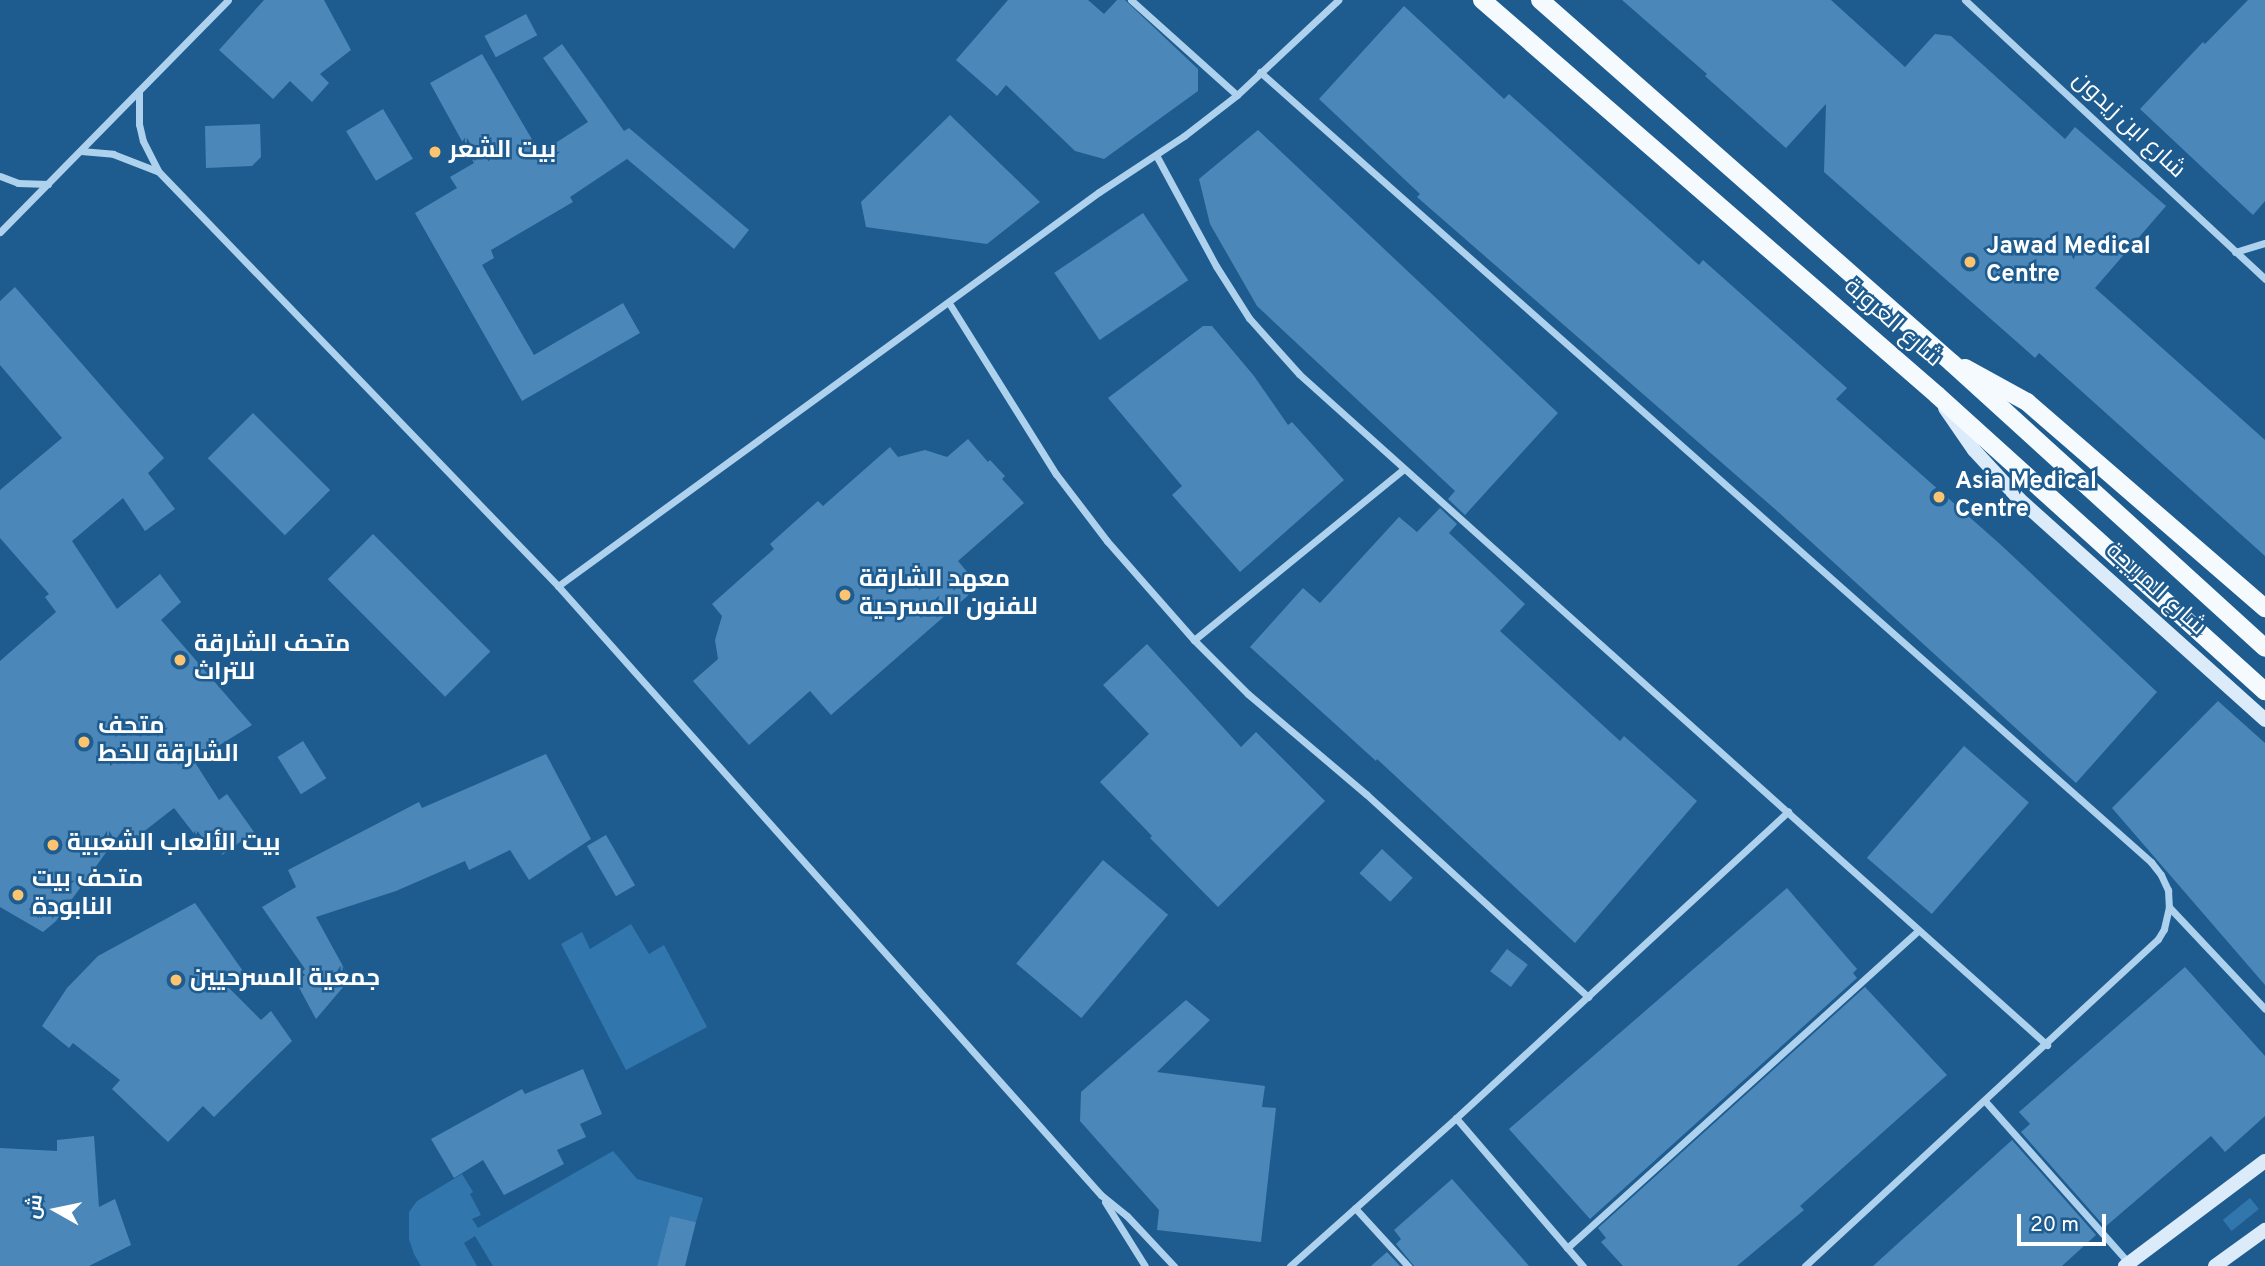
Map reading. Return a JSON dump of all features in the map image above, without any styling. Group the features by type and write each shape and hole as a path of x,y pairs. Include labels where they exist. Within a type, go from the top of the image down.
{"main road":[{"name":"شارع العروبة","path":"1482,0 1937,395 2265,691"},
{"name":"شارع العروبة","path":"1540,0 1952,363 2265,648"},
{"path":"1952,363 2004,386 2027,402 2265,608"},
{"name":"شارع المريجة","path":"1937,395 1974,450 2019,499 2265,720"},
{"path":"2128,1265 2265,1161"},
{"path":"2215,1266 2265,1230"}],"street":[{"path":"1131,0 1237,95"},
{"path":"558,586 1099,192 1156,155 1237,95 1338,0"},
{"name":"شارع ابن زيدون","path":"1965,0 2265,279"},
{"path":"0,232 226,1"},
{"path":"1260,72 2151,862 2168,890 2169,907 2164,929 2158,939 2047,1045 1805,1266"},
{"path":"139,91 139,124 149,156 158,171 558,586 1101,1195 1127,1216 1174,1266"},
{"path":"81,151 113,154 158,171"},
{"path":"1156,155 1216,266 1249,318 1299,374 2047,1045"},
{"path":"0,176 18,183 48,184"},
{"path":"2235,252 2265,243"},
{"path":"949,303 1056,474 1107,541 1194,640 1248,694 1366,794 1588,997"},
{"path":"1194,640 1404,469"},
{"path":"1290,1266 1456,1118 1788,812"},
{"path":"2169,907 2265,1009"},
{"path":"1567,1248 1919,930"},
{"path":"1985,1101 2128,1265"},
{"path":"1456,1118 1583,1266"},
{"path":"1101,1195 1144,1266"},
{"path":"1355,1208 1408,1266"}],"shaded area":[{"path":"631,924 649,954 664,945 707,1027 626,1070 561,944 582,932 590,949"},
{"path":"613,1151 637,1179 703,1198 696,1222 670,1216 657,1266 493,1266 475,1236 464,1243 477,1266 421,1266 414,1254 409,1239 409,1212 417,1201 462,1174 473,1192 470,1194 481,1215 472,1219 478,1228"},
{"path":"2250,1198 2259,1209 2232,1231 2223,1220"}],"building":[{"path":"264,0 324,0 351,50 320,74 329,83 312,102 290,81 273,99 219,50"},
{"path":"1008,0 1088,0 1104,14 1117,0 1125,0 1198,69 1198,91 1104,159 1075,151 1006,85 997,96 956,60"},
{"path":"1622,0 1831,0 1905,67 1935,34 1951,36 2065,139 2075,127 2166,206 2095,288 2265,440 2265,556 2039,353 2035,358 1824,172 1826,104 1786,148"},
{"path":"2248,0 2265,0 2265,201 2253,215 2140,109 2203,42 2205,44"},
{"path":"1404,6 1504,99 1509,94 1699,265 1703,260 1847,388 1836,399 2001,545 2157,692 2076,783 1776,510 1417,197 1420,194 1319,99"},
{"path":"526,14 537,35 496,57 485,36"},
{"path":"562,44 624,131 629,128 749,230 734,249 627,159 570,197 573,202 491,250 494,258 482,265 534,355 623,303 640,333 522,401 415,213 457,188 450,177 474,163 430,83 482,54 540,153 588,122 543,58"},
{"path":"383,109 413,159 376,181 346,131"},
{"path":"950,115 1040,202 987,244 866,227 861,202"},
{"path":"260,124 261,157 252,166 206,168 205,126"},
{"path":"1258,130 1558,413 1465,515 1448,499 1455,491 1257,306 1210,224 1199,179"},
{"path":"1143,213 1188,280 1100,340 1054,273"},
{"path":"15,287 164,458 148,473 175,509 145,531 123,498 72,541 117,609 160,574 181,602 161,620 252,725 194,761 219,800 227,794 254,832 222,855 210,837 205,841 198,832 195,835 174,808 133,840 124,828 56,921 43,932 0,907 0,661 56,612 45,597 49,594 0,538 0,490 62,438 0,365 0,301"},
{"path":"1203,326 1212,326 1254,376 1288,425 1292,422 1344,480 1240,572 1172,495 1182,486 1108,398"},
{"path":"253,413 330,490 285,535 208,458"},
{"name":"معهد الشارقة للفنون المسرحية","path":"968,439 988,462 990,460 1005,476 1002,479 1024,503 958,561 979,586 831,715 810,691 749,745 693,681 718,659 715,640 722,616 712,604 774,549 770,544 818,501 823,506 890,447 898,457 925,450 947,457"},
{"path":"1440,508 1457,524 1449,533 1525,604 1500,631 1620,741 1624,736 1697,801 1575,943 1377,759 1376,761 1250,647 1303,588 1320,603 1399,517 1417,532"},
{"path":"373,534 490,651 445,697 328,579"},
{"path":"1147,644 1241,747 1256,732 1325,801 1218,907 1100,782 1149,734 1103,685"},
{"path":"2218,701 2265,743 2265,985 2112,808"},
{"path":"303,741 326,778 301,794 278,757"},
{"path":"1964,746 2029,802 1932,914 1867,858"},
{"path":"546,754 591,839 529,880 510,850 469,870 465,861 396,891 316,917 350,979 316,1019 296,982 305,975 302,972 305,969 262,907 296,887 288,870 419,802 422,808"},
{"path":"606,835 635,885 616,896 587,846"},
{"path":"1382,849 1413,878 1390,902 1359,873"},
{"path":"1103,860 1168,915 1081,1018 1016,963"},
{"path":"1787,888 1857,969 1853,973 1857,978 1590,1219 1509,1129"},
{"path":"195,903 245,974 228,987 261,1020 271,1011 292,1041 214,1117 203,1106 168,1142 112,1089 120,1080 73,1043 69,1048 42,1026 67,988 98,956"},
{"path":"1507,949 1528,965 1511,987 1490,971"},
{"path":"2185,967 2265,1056 2265,1116 2225,1152 2211,1136 2105,1227 2021,1132 2030,1124 2019,1112"},
{"path":"1865,987 1947,1075 1800,1206 1804,1210 1737,1266 1623,1266 1601,1242 1606,1238 1598,1228"},
{"path":"1186,1000 1210,1020 1157,1072 1265,1086 1262,1107 1276,1108 1261,1242 1157,1230 1159,1210 1080,1121 1081,1092"},
{"path":"583,1069 602,1114 580,1124 586,1137 557,1150 564,1164 504,1195 483,1160 454,1178 431,1139 522,1089 525,1094"},
{"path":"94,1136 99,1207 115,1199 131,1245 89,1266 0,1266 0,1148 57,1151 57,1140"},
{"path":"2012,1140 2096,1235 2062,1266 1873,1266"},
{"path":"1452,1179 1529,1266 1414,1266 1396,1244 1401,1239 1394,1230"},
{"path":"670,1216 696,1222 685,1266 657,1266"},
{"path":"1387,1252 1400,1266 1371,1266"}],"place":[{"name":"بيت الشعر","path":"435,152"},
{"name":"Jawad Medical Centre","path":"1970,262"},
{"name":"Asia Medical Centre","path":"1939,497"},
{"name":"معهد الشارقة للفنون المسرحية","path":"845,595"},
{"name":"متحف الشارقة للتراث","path":"180,660"},
{"name":"متحف الشارقة للخط","path":"84,742"},
{"name":"بيت الألعاب الشعبية","path":"53,845"},
{"name":"متحف بيت النابودة","path":"18,895"},
{"name":"جمعية المسرحيين","path":"176,980"}]}
